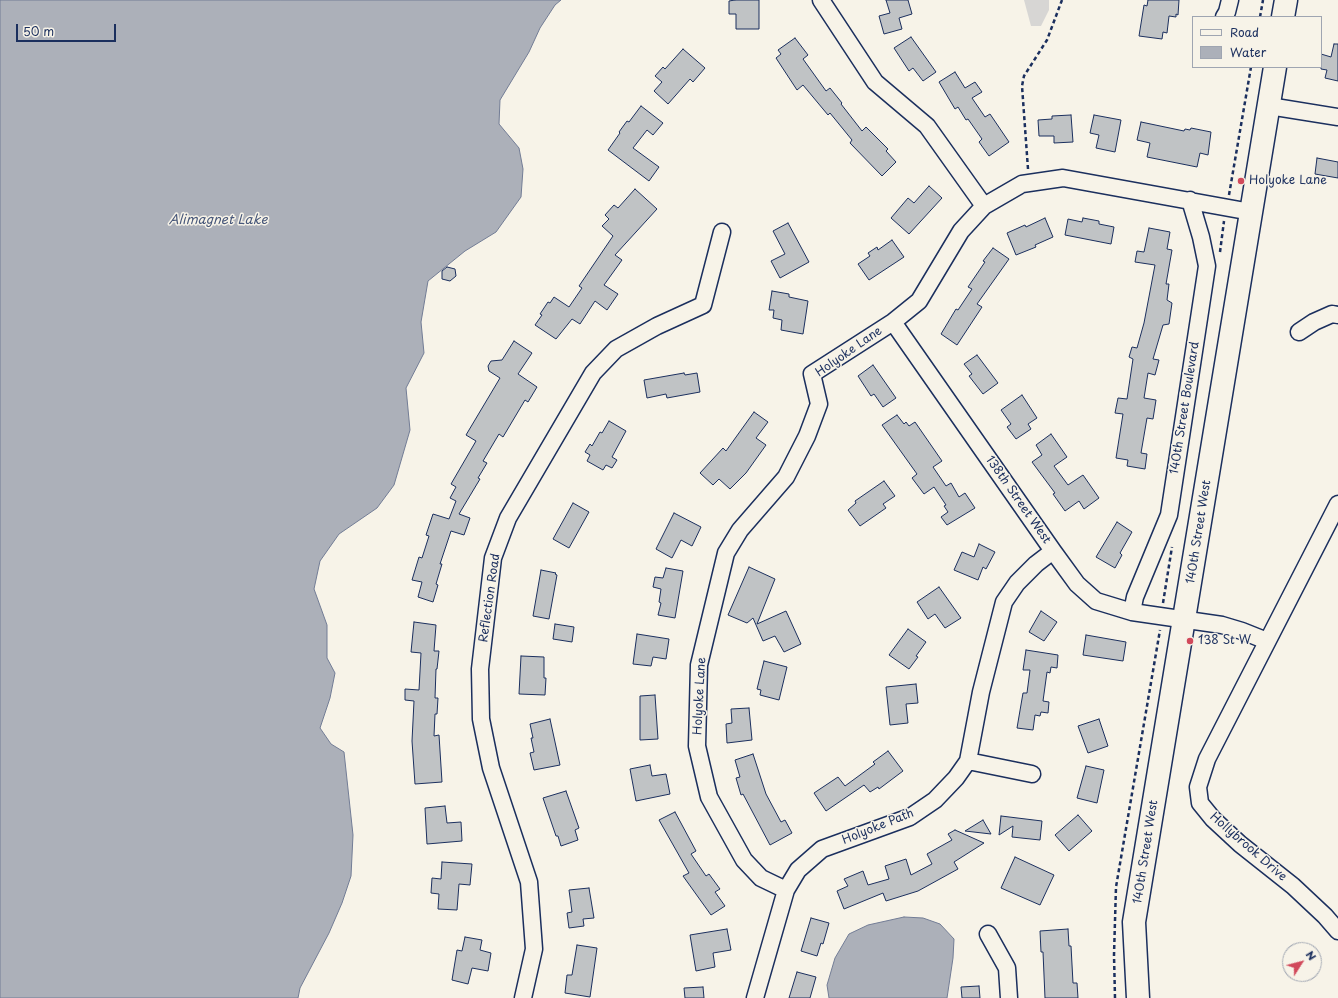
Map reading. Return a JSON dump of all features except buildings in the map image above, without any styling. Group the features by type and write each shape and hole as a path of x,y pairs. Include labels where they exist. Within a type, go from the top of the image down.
{"street":[{"path":"821,0 876,82 927,126 984,206"},
{"path":"1225,16 1230,0"},
{"path":"1283,16 1286,0"},
{"name":"140th Street West","path":"1138,998 1134,922 1275,68"},
{"path":"1269,106 1338,118"},
{"name":"Holyoke Lane","path":"786,890 762,878 744,860 709,797 697,746 699,665 726,553 740,530 786,477 807,436 819,404 812,374 893,322 920,301 961,231 984,206 1022,184 1063,178 1251,212"},
{"name":"140th Street Boulevard","path":"1132,612 1135,597 1169,515 1207,266 1201,237 1190,200"},
{"name":"Reflection Road","path":"524,998 534,949 529,882 491,768 481,719 480,669 493,558 508,518 593,373 616,349 657,326 703,305 722,232"},
{"path":"1299,332 1314,322 1332,314 1338,315"},
{"name":"138th Street West","path":"893,322 1053,552 1077,584 1096,601 1132,612 1222,625 1267,641"},
{"name":"Hollybrook Drive","path":"1338,504 1207,758 1198,787 1200,803 1213,819 1240,844 1292,886 1325,916 1338,932"},
{"name":"Holyoke Path","path":"755,998 786,890 798,870 822,849 910,817 935,800 956,778 968,761 981,692 1004,602 1017,583 1036,564 1053,552"},
{"path":"968,761 1032,774"},
{"path":"988,934 1007,968 1009,998"}],"path":[{"path":"1030,183 1022,86 1024,76 1047,40 1062,0"},
{"path":"1260,16 1263,0"},
{"path":"1229,194 1251,68"},
{"path":"1115,998 1114,956 1116,887 1159,631"}],"shaded area":[{"path":"1024,0 1049,0 1049,10 1041,26 1031,26"}],"water":[{"name":"Alimagnet Lake","path":"0,0 561,0 555,5 540,28 529,52 500,100 499,124 519,148 523,169 521,197 496,232 465,251 428,281 421,322 424,353 406,388 410,430 394,485 377,508 339,534 320,561 314,589 327,625 327,658 335,673 330,698 320,728 331,744 344,752 353,835 351,876 342,903 329,933 300,988 298,998 0,998"},
{"path":"904,917 923,918 940,924 954,939 953,958 947,998 829,998 827,985 835,958 849,934 868,925"}],"place":[{"name":"Holyoke Lane","path":"1241,181"},
{"name":"138 St W","path":"1190,641"}]}
